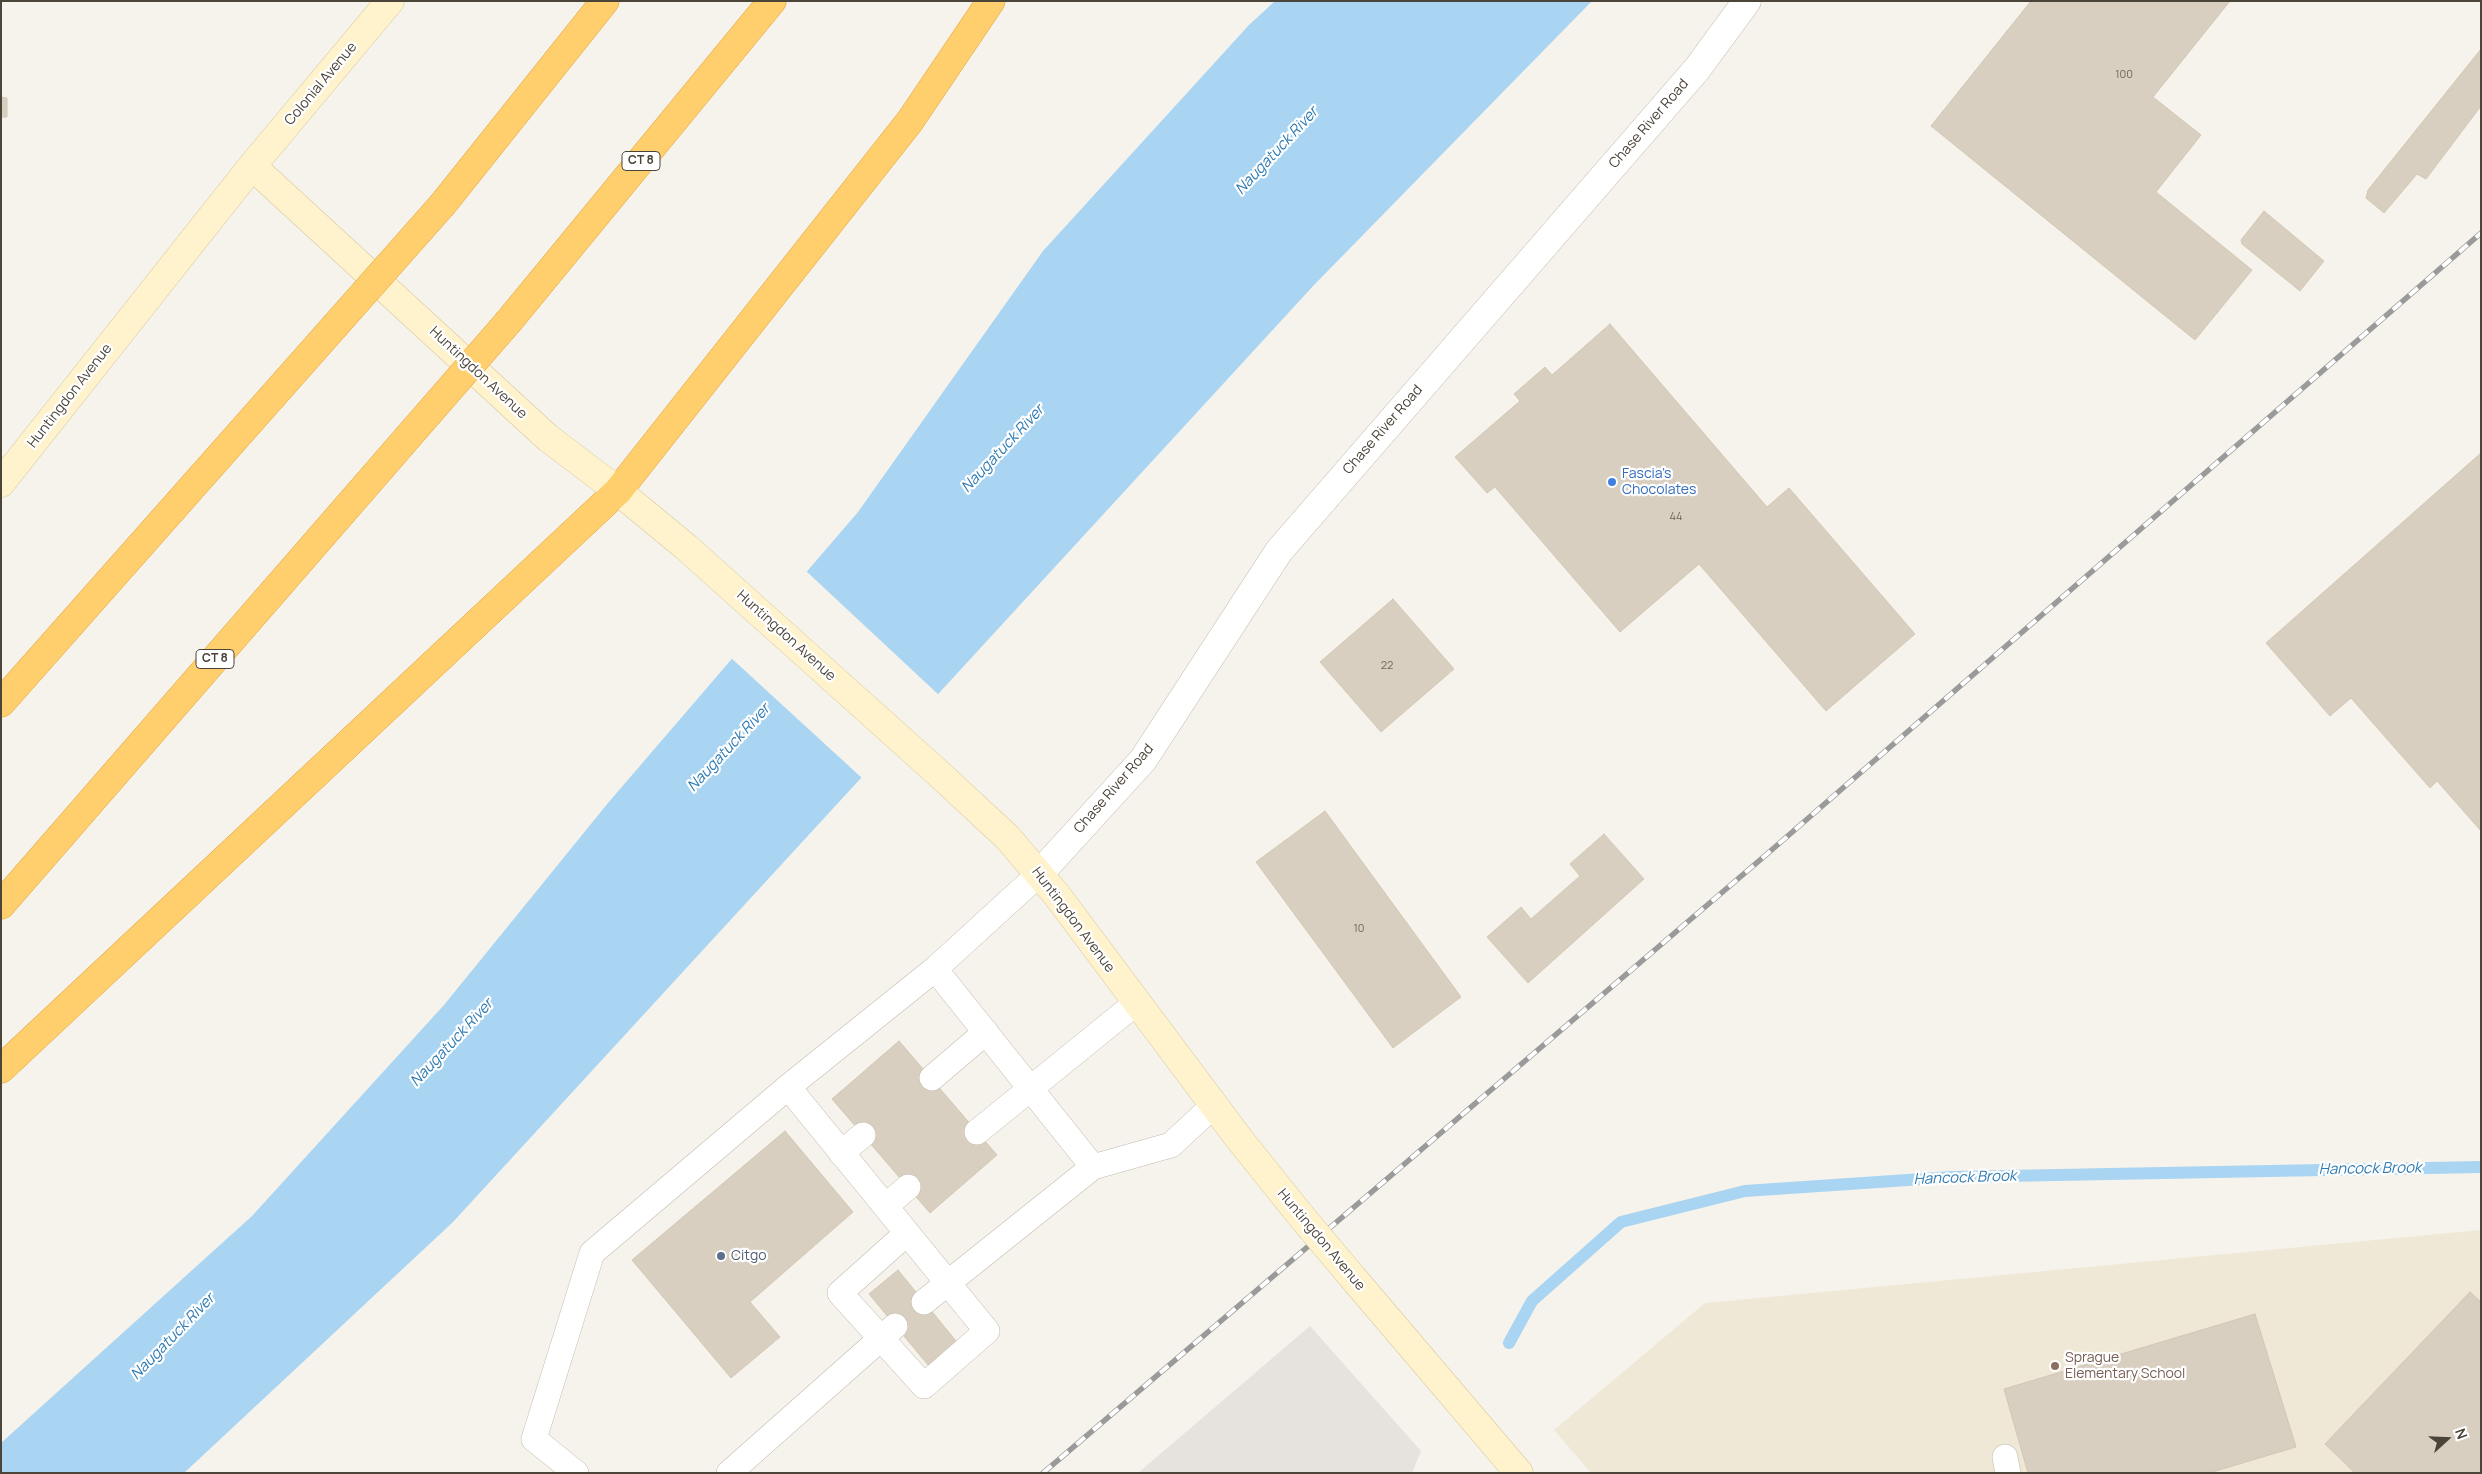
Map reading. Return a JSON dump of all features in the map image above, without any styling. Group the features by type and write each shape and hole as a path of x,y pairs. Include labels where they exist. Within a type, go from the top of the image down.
{"highway":[{"path":"1,703 443,204 606,1"},
{"name":"CT 8","path":"1,904 509,321 772,1"},
{"path":"1,1069 618,491 910,121 991,1"}],"main road":[{"name":"Colonial Avenue","path":"252,166 390,1"},
{"name":"Huntingdon Avenue","path":"1,483 252,166 548,438 618,491 714,573 1007,837 1039,874 1214,1105 1301,1216 1519,1473"}],"street":[{"name":"Chase River Road","path":"1039,874 1143,760 1279,551 1697,69 1748,1"}],"lane":[{"path":"576,1473 534,1438 592,1253 788,1087 936,969 1039,874"},
{"path":"936,969 1093,1167"},
{"path":"977,1132 1136,1003"},
{"path":"932,1078 986,1032"},
{"path":"788,1087 987,1331 924,1386 888,1332 840,1293 907,1234"},
{"path":"924,1302 1093,1167 1171,1145 1214,1105"},
{"path":"841,1153 863,1134"},
{"path":"886,1206 908,1187"},
{"path":"729,1473 888,1332"}],"shaded area":[{"name":"Sprague Elementary School","path":"2481,1230 2481,1473 1591,1473 1554,1430 1705,1303"},
{"path":"1310,1326 1421,1451 1412,1473 1138,1473"}],"water":[{"name":"Naugatuck River","path":"1275,1 1592,1 1314,285 453,1222 184,1473 1,1473 1,1443 252,1216 444,1005 608,803 858,512 1043,251 1249,25"}],"pier":[{"path":"805,570 940,696 863,779 730,657"}],"building":[{"path":"2031,1 2230,1 2153,97 2201,135 2156,192 2252,270 2195,340 1931,126"},
{"path":"2481,49 2481,106 2426,179 2417,174 2384,213 2366,198 2368,190"},
{"path":"1,97 7,98 7,117 1,117"},
{"path":"2264,211 2324,261 2300,291 2242,244 2241,240"},
{"path":"1610,324 1767,507 1789,488 1915,634 1826,711 1699,564 1620,632 1495,487 1487,493 1455,457 1520,401 1514,394 1545,367 1552,375"},
{"path":"2481,453 2481,831 2437,781 2430,788 2351,698 2330,716 2266,643"},
{"path":"1393,599 1454,669 1381,732 1320,662"},
{"path":"1325,811 1461,997 1393,1048 1256,862"},
{"path":"1604,834 1644,879 1528,983 1487,937 1521,907 1531,919 1580,876 1570,864"},
{"path":"899,1041 997,1155 930,1213 832,1099"},
{"name":"Citgo","path":"785,1131 853,1212 750,1302 780,1337 731,1378 632,1260"},
{"path":"898,1270 956,1341 928,1365 869,1294"},
{"path":"2470,1292 2481,1302 2481,1469 2477,1473 2355,1473 2325,1444"},
{"path":"2255,1314 2296,1447 2209,1473 2028,1473 2004,1389"}],"waterway":[{"name":"Hancock Brook","path":"1509,1343 1532,1301 1621,1222 1745,1191 1952,1177 2481,1167"}],"railway":[{"path":"1043,1473 1767,854 2481,233"}],"place":[{"name":"Fascia's Chocolates","path":"1612,482"},
{"name":"Citgo","path":"721,1256"},
{"name":"Sprague Elementary School","path":"2055,1366"}]}
